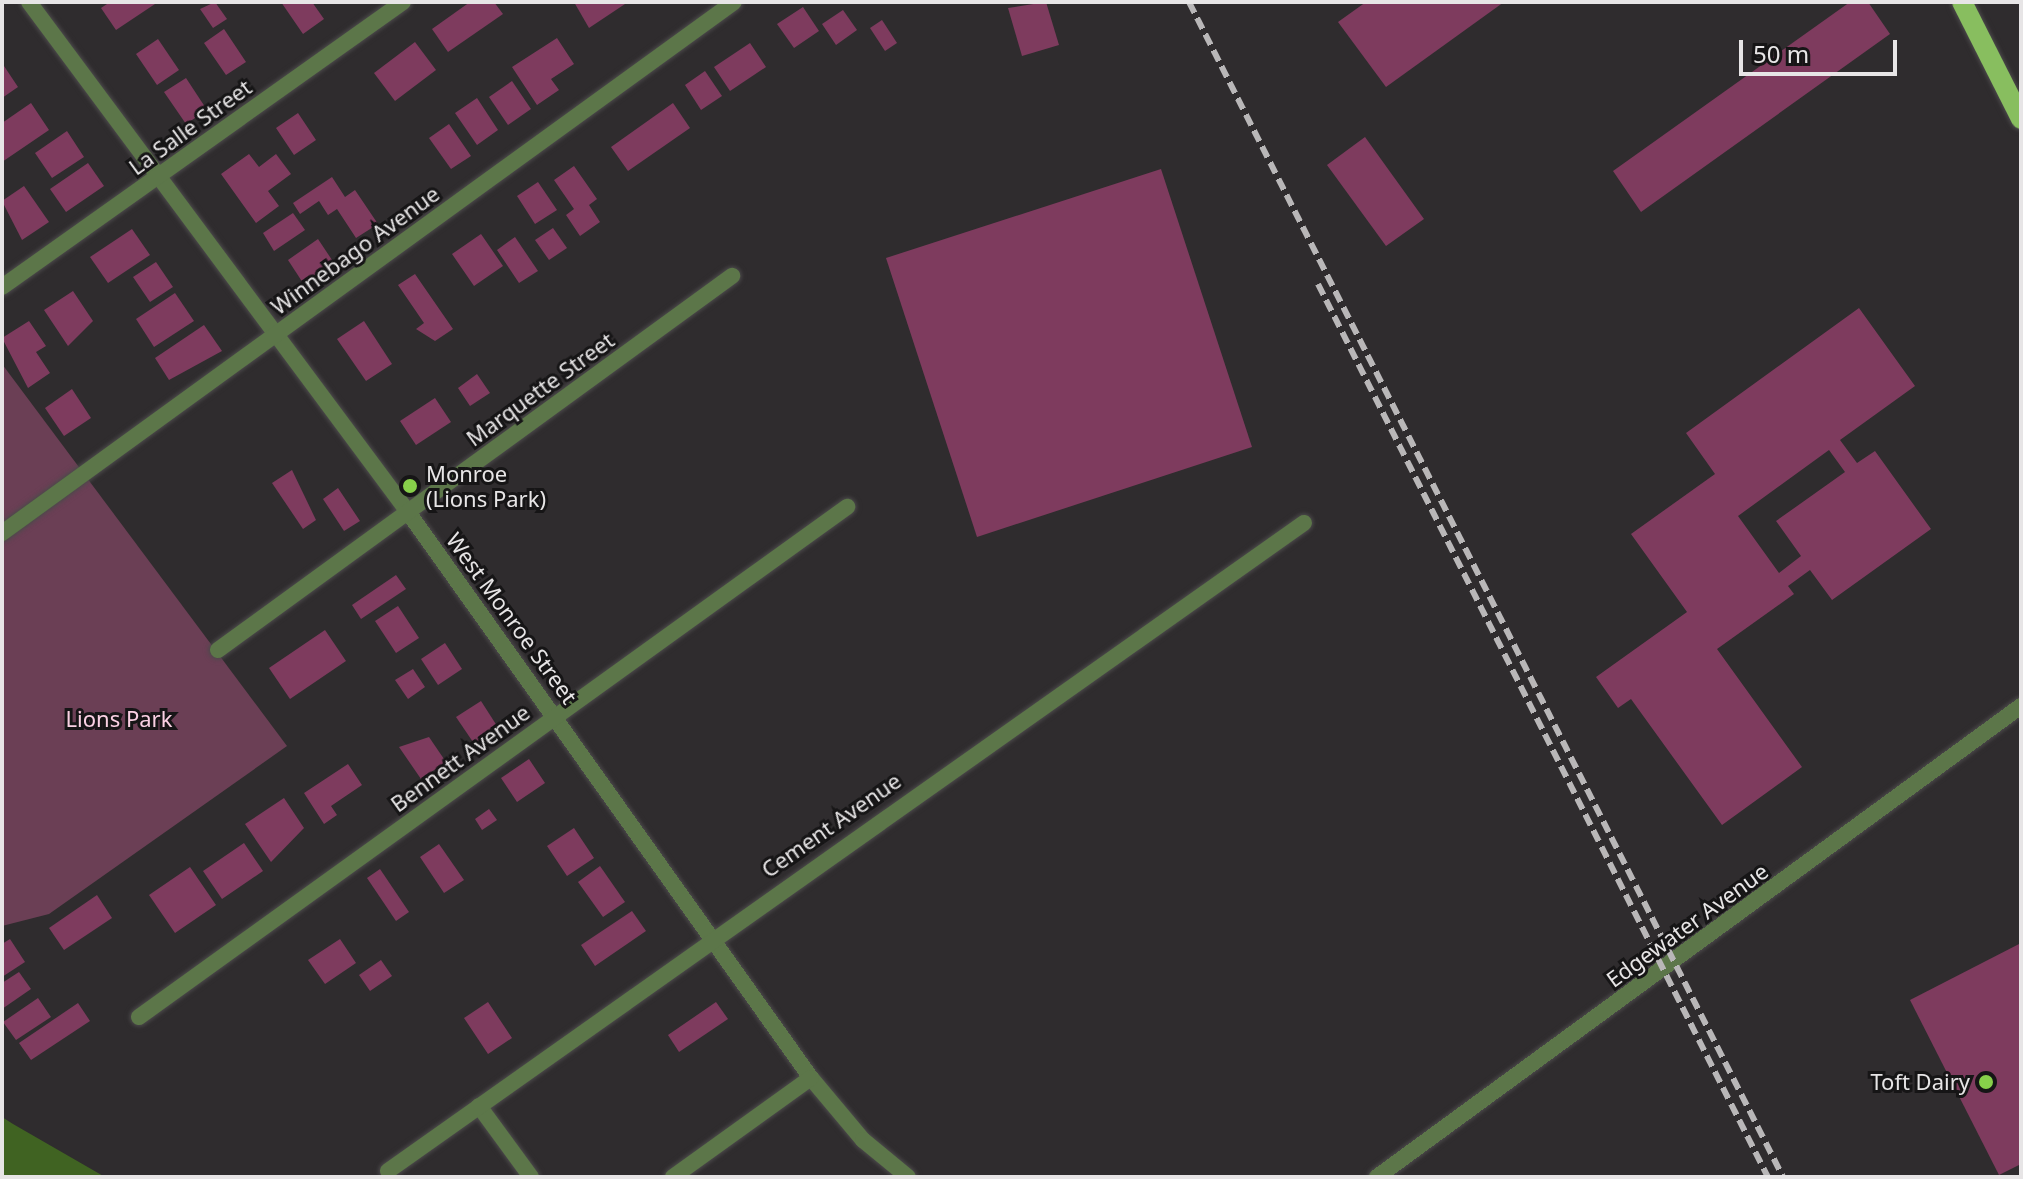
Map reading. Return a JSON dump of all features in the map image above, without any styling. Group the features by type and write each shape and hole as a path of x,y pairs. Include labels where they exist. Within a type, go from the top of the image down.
{"main road":[{"path":"1962,2 2021,119"}],"street":[{"name":"West Monroe Street","path":"29,2 408,512 811,1078 863,1140 908,1177"},
{"name":"La Salle Street","path":"2,287 403,2"},
{"name":"Winnebago Avenue","path":"2,533 734,2"},
{"name":"Marquette Street","path":"218,650 732,276"},
{"name":"Bennett Avenue","path":"139,1017 847,507"},
{"name":"Cement Avenue","path":"388,1171 710,937 1304,523"},
{"name":"Edgewater Avenue","path":"1377,1177 2021,706"},
{"path":"673,1177 811,1078"},
{"path":"479,1106 531,1177"}],"green space":[{"name":"Lions Park","path":"2,364 287,746 49,914 2,926"}],"shaded area":[{"path":"2,1117 13,1124 105,1177 2,1177"}],"building":[{"path":"110,2 158,2 116,30 101,8"},
{"path":"215,2 227,19 213,28 200,9"},
{"path":"281,2 312,2 324,19 303,34"},
{"path":"470,2 494,2 503,14 448,52 432,29"},
{"path":"574,2 628,2 589,28"},
{"path":"1046,2 1059,45 1022,56 1008,8"},
{"path":"1366,2 1504,2 1386,87 1338,22"},
{"path":"1850,2 1868,2 1890,34 1641,212 1613,171"},
{"path":"803,7 819,31 794,48 777,24"},
{"path":"843,10 857,30 836,45 822,24"},
{"path":"882,20 897,43 885,51 870,28"},
{"path":"224,29 246,62 226,75 204,43"},
{"path":"557,38 574,64 551,79 559,90 537,105 512,67"},
{"path":"158,39 179,70 157,85 136,54"},
{"path":"415,42 436,70 395,101 374,73"},
{"path":"750,43 766,67 730,91 714,67"},
{"path":"2,63 18,87 2,98"},
{"path":"705,71 722,96 701,110 685,85"},
{"path":"186,78 207,110 186,124 164,92"},
{"path":"512,81 531,109 508,125 489,97"},
{"path":"477,98 498,130 477,145 455,113"},
{"path":"31,103 49,130 2,162 2,123"},
{"path":"673,103 690,128 628,171 611,147"},
{"path":"298,113 316,140 294,155 276,128"},
{"path":"449,124 471,156 451,169 429,138"},
{"path":"67,131 84,157 52,178 35,153"},
{"path":"1365,137 1424,219 1386,246 1327,165"},
{"path":"249,154 259,167 276,154 291,174 268,191 279,206 256,223 221,174"},
{"path":"88,163 104,186 66,212 50,189"},
{"path":"574,166 597,199 589,205 600,222 580,236 566,215 574,209 554,180"},
{"path":"1161,169 1252,447 977,537 886,258"},
{"path":"332,177 345,197 355,190 378,224 356,238 337,209 328,215 319,201 300,214 293,203"},
{"path":"538,182 557,210 535,224 517,196"},
{"path":"24,186 49,222 22,240 2,201"},
{"path":"293,213 305,230 274,251 263,233"},
{"path":"553,228 567,248 549,260 535,240"},
{"path":"132,229 150,255 108,283 90,257"},
{"path":"481,234 503,266 474,286 452,254"},
{"path":"515,237 538,271 519,283 497,250"},
{"path":"318,239 334,263 303,283 288,260"},
{"path":"156,262 173,287 150,302 133,277"},
{"path":"415,274 453,329 435,341 416,329 424,323 398,285"},
{"path":"73,291 93,321 68,346 44,310"},
{"path":"175,293 194,321 154,347 136,319"},
{"path":"1859,308 1915,386 1840,440 1857,463 1875,451 1931,529 1832,600 1810,570 1788,586 1794,594 1717,649 1802,767 1722,825 1631,699 1618,708 1596,677 1687,612 1631,534 1715,474 1686,433","holes":["1829,450 1845,472 1776,521 1801,556 1779,573 1738,516"]},
{"path":"29,321 46,346 36,352 50,373 28,388 2,338"},
{"path":"364,321 392,364 366,381 337,339"},
{"path":"204,325 222,351 169,380 155,358"},
{"path":"477,374 490,393 470,406 458,388"},
{"path":"72,389 91,418 64,436 45,408"},
{"path":"435,398 451,422 416,445 400,421"},
{"path":"292,470 316,520 303,529 272,483"},
{"path":"338,488 360,521 344,531 323,499"},
{"path":"396,575 406,589 361,619 352,605"},
{"path":"398,606 419,638 396,653 375,621"},
{"path":"325,630 346,661 290,699 269,668"},
{"path":"445,643 462,669 438,685 421,659"},
{"path":"413,669 425,687 408,699 395,680"},
{"path":"481,701 499,729 475,745 456,717"},
{"path":"429,737 446,762 421,779 399,747"},
{"path":"529,759 545,783 517,802 501,778"},
{"path":"348,764 362,785 331,806 337,815 324,824 304,793"},
{"path":"284,798 304,828 271,862 245,824"},
{"path":"489,809 497,820 482,830 475,819"},
{"path":"574,828 594,858 567,876 547,846"},
{"path":"244,843 263,871 222,899 203,871"},
{"path":"439,844 464,880 444,893 420,857"},
{"path":"600,866 625,902 603,917 578,882"},
{"path":"190,867 216,905 175,933 149,895"},
{"path":"380,869 409,912 396,921 367,878"},
{"path":"97,895 112,918 64,950 49,928"},
{"path":"632,911 646,931 595,966 581,945"},
{"path":"10,939 25,962 2,977 2,944"},
{"path":"340,939 356,963 325,984 308,960"},
{"name":"Toft Dairy","path":"2021,943 2021,1164 1999,1175 1910,1000"},
{"path":"381,960 392,976 370,991 359,975"},
{"path":"19,972 31,989 2,1009 2,983"},
{"path":"38,998 51,1017 16,1040 3,1022"},
{"path":"488,1002 512,1038 488,1054 464,1018"},
{"path":"716,1002 728,1019 679,1052 668,1035"},
{"path":"78,1003 90,1021 31,1060 19,1043"}],"railway":[{"path":"1189,2 1783,1177"},
{"path":"1318,284 1768,1177"}],"place":[{"name":"Monroe (Lions Park)","path":"410,486"},
{"name":"Toft Dairy","path":"1986,1082"}]}
